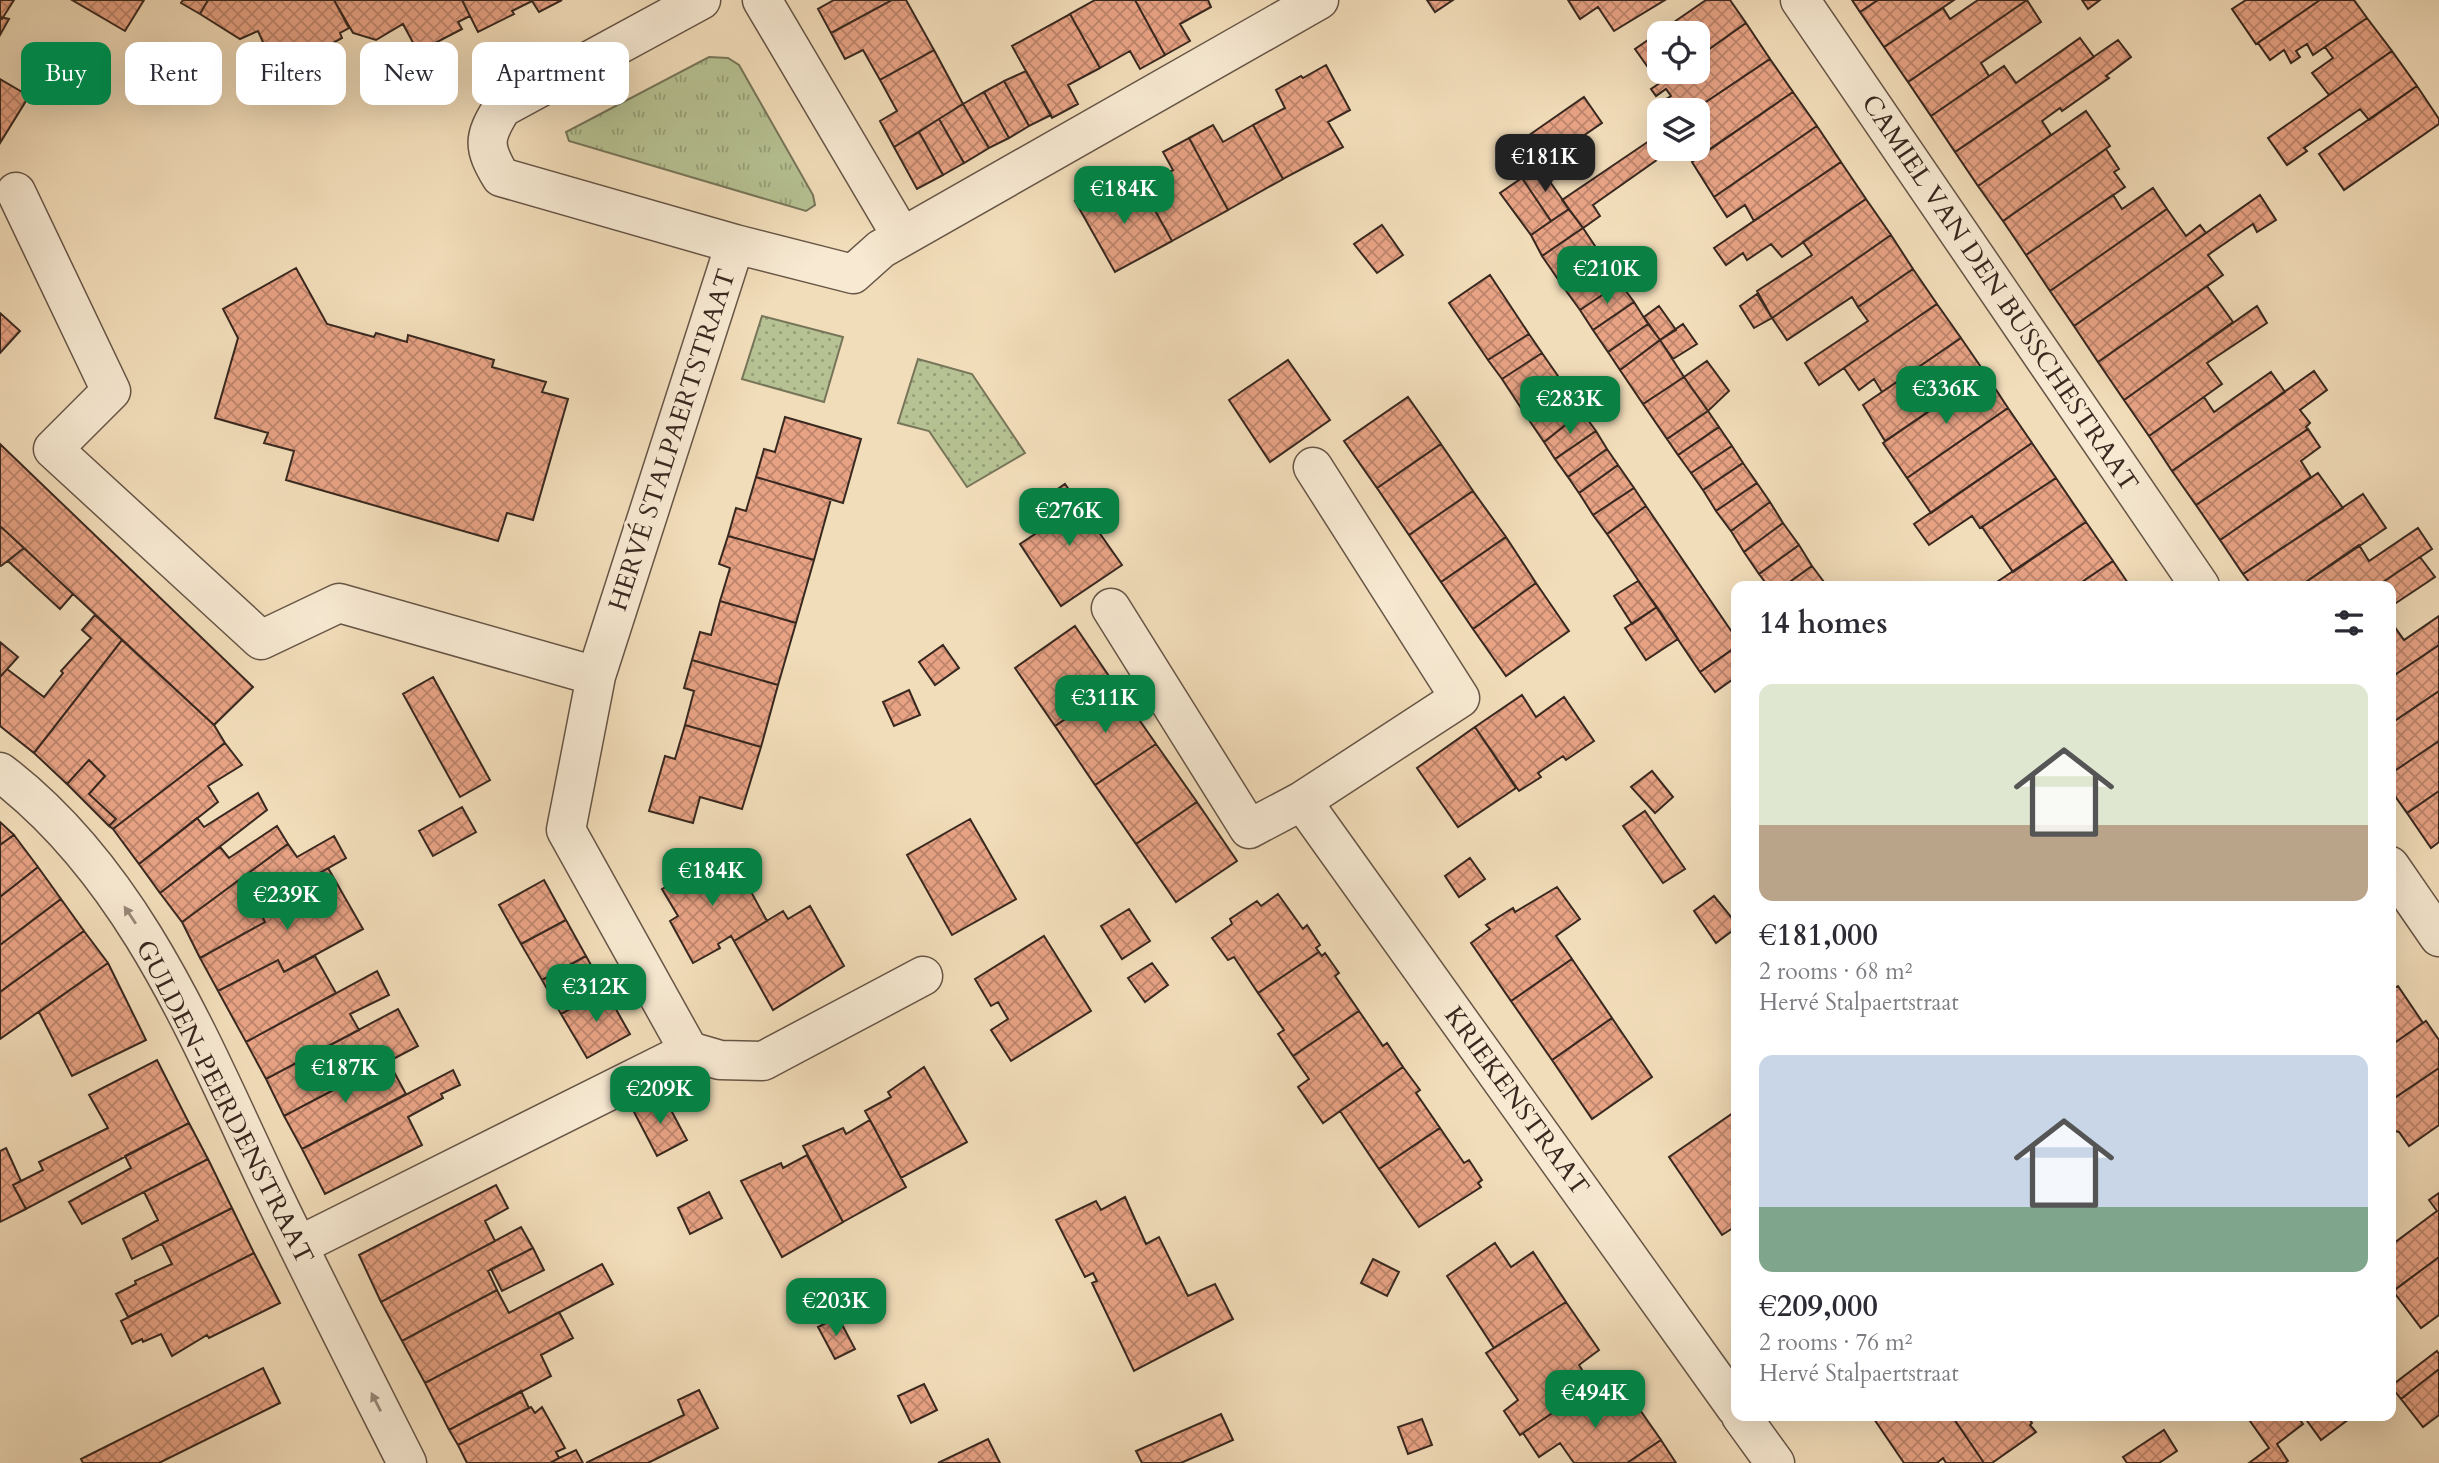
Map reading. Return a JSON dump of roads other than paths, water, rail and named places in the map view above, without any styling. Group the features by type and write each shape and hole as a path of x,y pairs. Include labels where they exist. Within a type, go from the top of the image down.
{"street":[{"path":"701,0 502,108 489,128 486,144 490,158 501,177 735,244"},
{"path":"762,0 902,237"},
{"name":"HERVÉ STALPAERTSTRAAT","path":"689,1051 566,830 596,676 735,244 853,274 881,249 1319,0"},
{"name":"CAMIEL VAN DEN BUSSCHESTRAAT","path":"1800,0 2197,581"},
{"path":"16,192 111,391 53,449 261,640 339,603 596,676"},
{"path":"1111,608 1249,829 1303,801 1460,698 1313,467"},
{"name":"GULDEN-PEERDENSTRAAT","path":"0,772 23,789 76,844 130,914 176,990 298,1247 407,1463"},
{"name":"KRIEKENSTRAAT","path":"1303,801 1731,1398"},
{"path":"2396,875 2439,937"},
{"path":"298,1247 689,1051 720,1060 763,1061 923,975"},
{"name":"KRIEKENSTRAAT","path":"1747,1421 1775,1463"}]}
